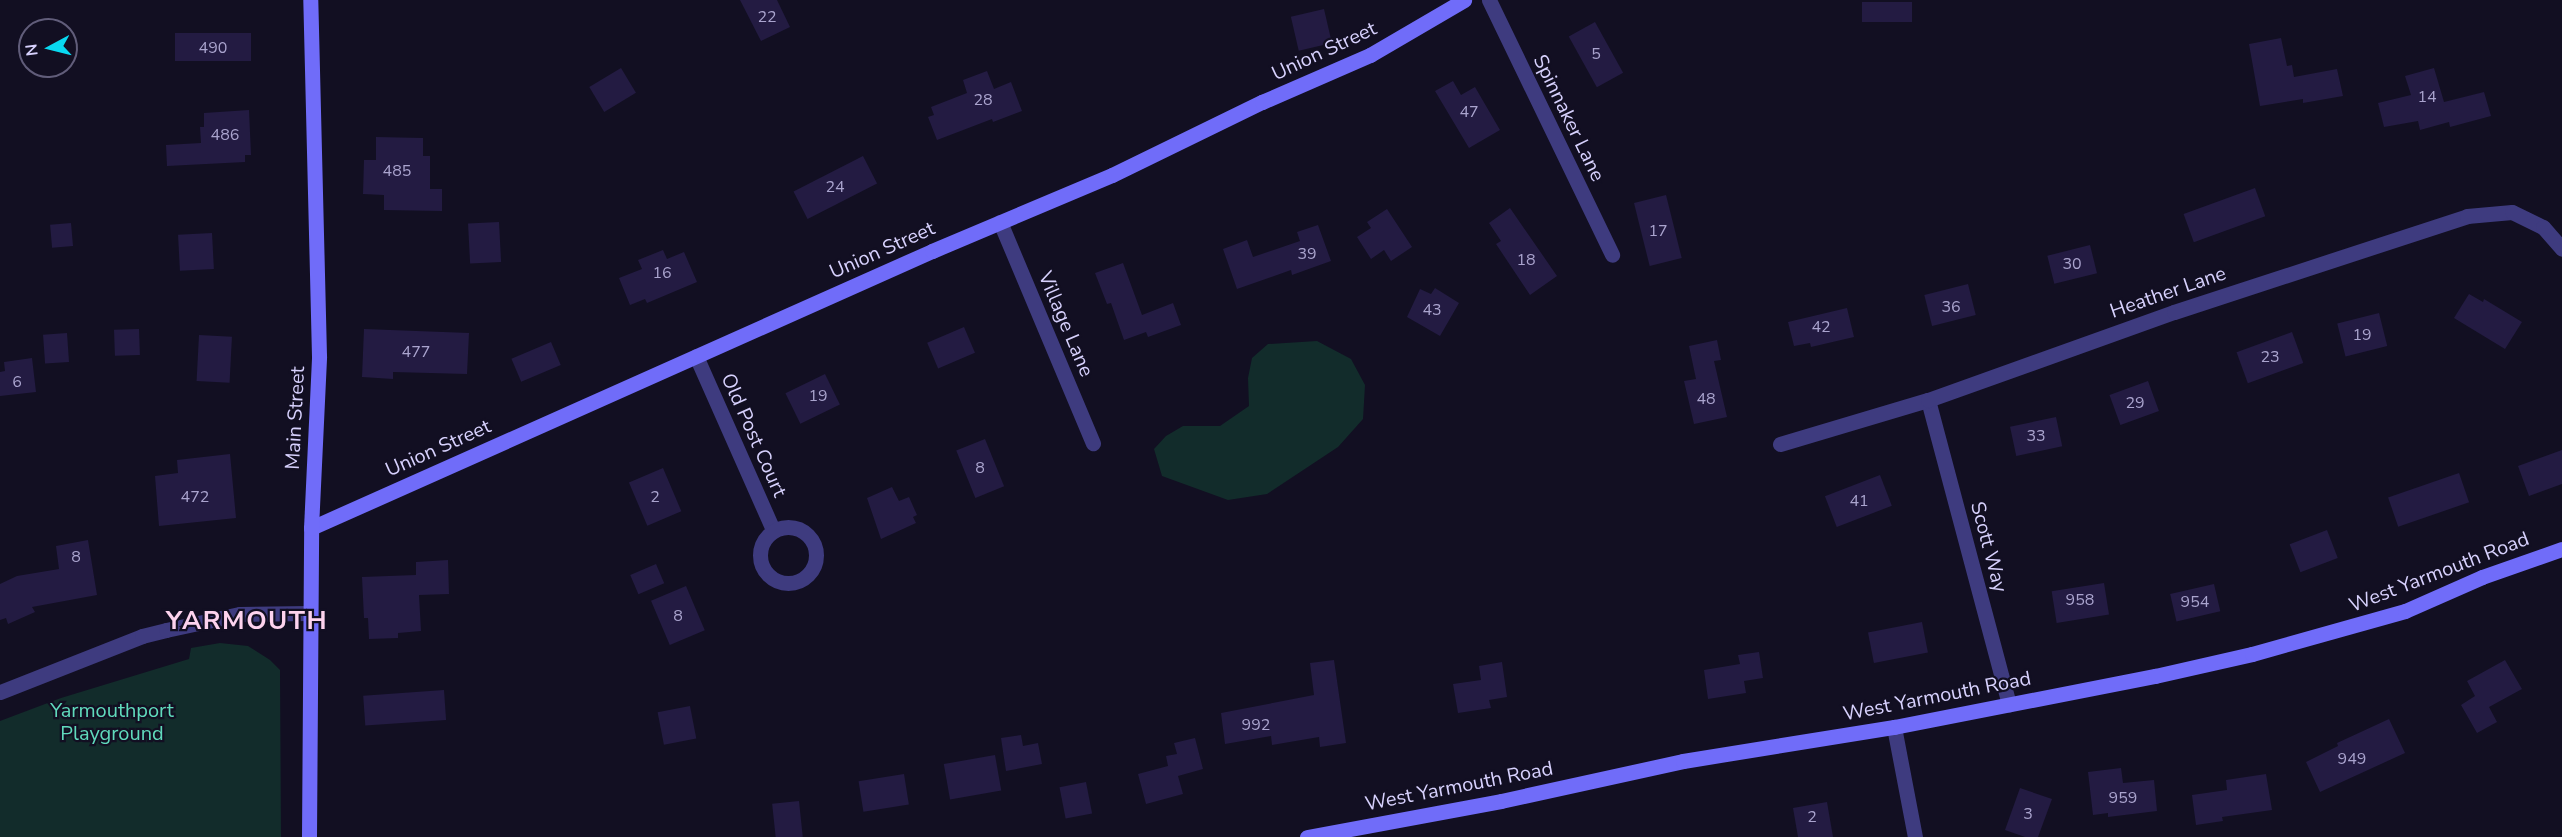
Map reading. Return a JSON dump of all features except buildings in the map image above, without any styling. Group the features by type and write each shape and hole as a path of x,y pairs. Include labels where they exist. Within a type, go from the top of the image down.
{"main road":[{"name":"Main Street","path":"309,837 309,613 319,356 310,0"},
{"name":"Union Street","path":"311,528 1000,222 1112,175 1262,102 1370,55 1464,0"},
{"name":"West Yarmouth Road","path":"1307,837 1501,801 1683,761 1894,727 2166,673 2347,629 2405,611 2482,577 2562,549"}],"street":[{"name":"Spinnaker Lane","path":"1489,0 1612,255"},
{"name":"Heather Lane","path":"1780,444 1928,400 2174,312 2467,216 2512,212 2543,227 2562,249"},
{"name":"Village Lane","path":"1000,222 1093,443"},
{"name":"Old Post Court","path":"696,356 773,530"},
{"name":"Scott Way","path":"1928,400 2009,704"},
{"path":"0,692 142,636 240,614 309,613"},
{"path":"1894,727 1915,837"}],"green space":[{"path":"1317,341 1351,359 1365,385 1363,419 1338,447 1267,494 1228,500 1162,476 1154,449 1166,436 1183,426 1220,426 1249,406 1248,378 1252,358 1268,344"},
{"name":"Yarmouthport Playground","path":"220,643 248,646 270,660 280,670 281,837 0,837 0,721 61,698 189,659 191,648"}],"district":[{"name":"YARMOUTH","path":"247,621"}]}
